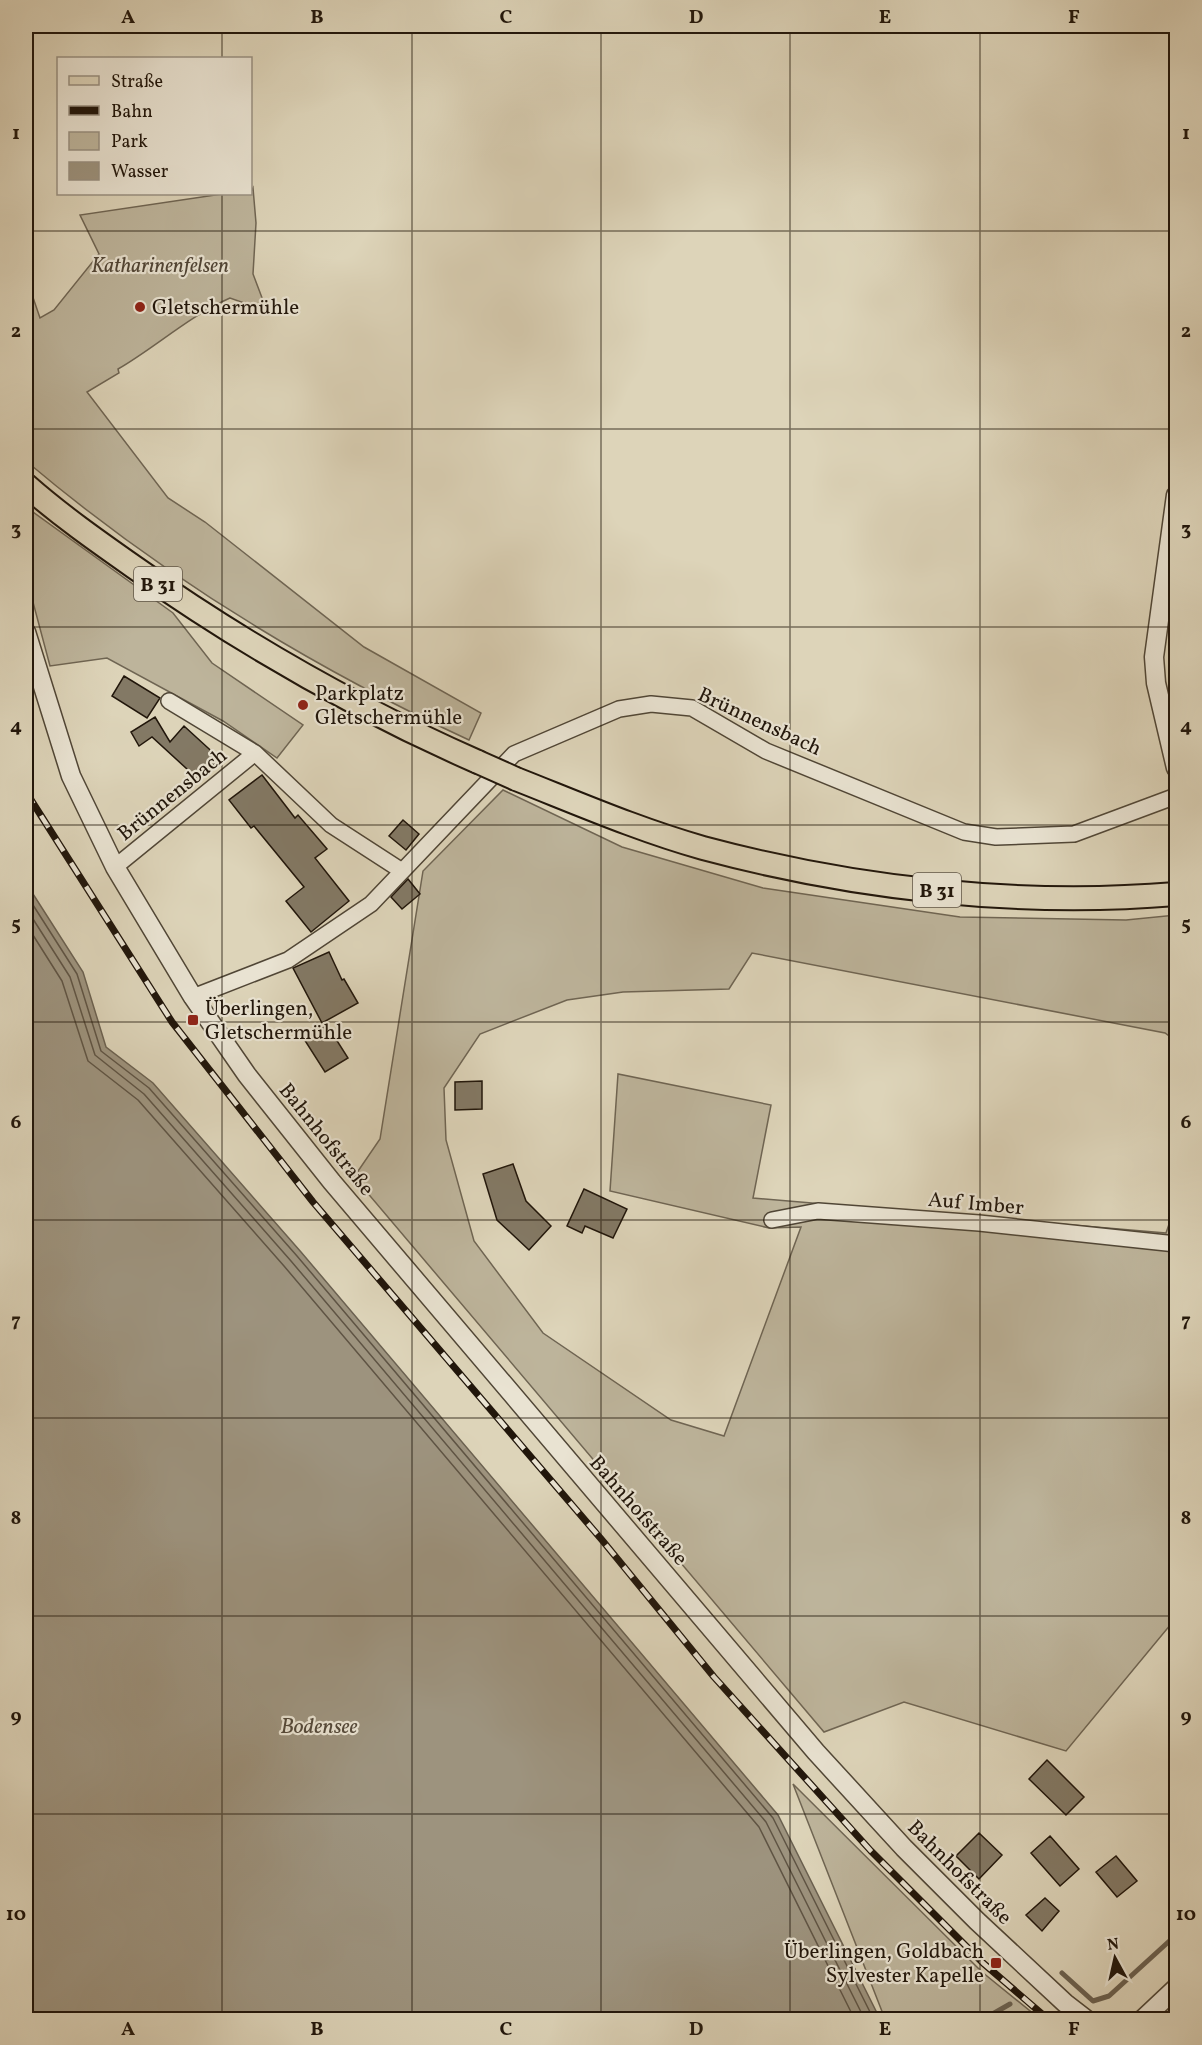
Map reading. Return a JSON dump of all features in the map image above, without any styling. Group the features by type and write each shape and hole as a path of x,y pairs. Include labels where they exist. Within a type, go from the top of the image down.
{"main road":[{"name":"B 31","path":"26,485 45,502 188,605 267,653 367,709 478,762 612,817 702,847 851,879 927,890 1003,896 1080,898 1176,894"}],"street":[{"path":"1176,495 1154,657 1156,683 1176,768"},
{"name":"Bahnhofstraße","path":"26,632 31,666 71,776 116,867 193,997 248,1075 332,1182 783,1714 904,1848 1001,1945 1087,2019"},
{"name":"Brünnensbach","path":"169,701 255,753 331,825 402,871"},
{"name":"Brünnensbach","path":"193,997 288,960 371,904 514,754 619,709 651,704 692,708 766,751 964,832 996,837 1074,834 1176,796"},
{"name":"Brünnensbach","path":"116,867 255,753"},
{"name":"Auf Imber","path":"772,1220 818,1211 979,1223 1176,1244"},
{"path":"1142,2019 1176,1988"}],"green space":[{"name":"Katharinenfelsen","path":"253,188 256,223 253,274 267,311 230,298 187,323 118,369 119,373 87,392 168,498 205,522 364,647 481,713 469,740 351,681 238,616 130,542 26,461 26,277 40,318 54,310 99,254 80,215 215,195 252,195"},
{"path":"26,507 173,613 212,663 303,725 277,758 223,721 107,658 50,666 26,576"},
{"path":"503,790 622,847 763,888 960,917 1126,920 1176,915 1176,1041 1165,1033 752,953 729,989 623,992 567,1000 480,1034 444,1088 446,1140 474,1241 543,1333 671,1420 724,1436 801,1227 769,1228 610,1191 618,1074 771,1105 753,1198 1166,1233 1176,1204 1176,1618 1066,1751 904,1702 824,1732 354,1177 380,1139 423,871"},
{"path":"793,1784 982,1972 1040,2019 885,2019"}],"water":[{"name":"Bodensee","path":"26,883 83,972 106,1047 153,1083 301,1252 778,1815 880,2019 26,2019"}],"building":[{"path":"124,676 160,698 147,718 112,696"},
{"path":"155,717 170,742 184,726 219,758 199,780 152,737 139,746 131,732"},
{"path":"262,775 295,818 298,815 327,849 315,858 349,901 311,932 286,901 304,887 254,826 251,828 229,800"},
{"path":"403,820 419,834 406,850 389,836"},
{"path":"408,879 420,894 402,909 391,897"},
{"path":"329,952 342,980 344,979 358,1003 322,1023 293,968"},
{"path":"327,1025 348,1058 325,1072 304,1039"},
{"path":"482,1081 482,1109 455,1110 455,1082"},
{"path":"513,1164 526,1201 551,1226 529,1250 497,1220 483,1174"},
{"path":"584,1189 627,1209 613,1238 585,1226 582,1233 567,1226"},
{"path":"1047,1760 1084,1797 1066,1815 1029,1779"},
{"path":"979,1833 1002,1855 979,1879 956,1856"},
{"path":"1050,1836 1079,1869 1060,1886 1031,1853"},
{"path":"1116,1856 1137,1881 1117,1897 1096,1872"},
{"path":"1045,1898 1059,1911 1042,1931 1026,1915"}],"waterway":[{"path":"1062,1973 1093,2001 1109,1996 1176,1935"},
{"path":"982,2020 1010,2004"}],"railway":[{"path":"26,792 172,1022 313,1202 602,1540 714,1677 871,1851 983,1963 1049,2020"}],"place":[{"name":"Gletschermühle","path":"140,307"},
{"name":"Parkplatz Gletschermühle","path":"303,705"},
{"name":"Überlingen, Gletschermühle","path":"193,1020"},
{"name":"Überlingen, Goldbach Sylvester Kapelle","path":"996,1963"}]}
